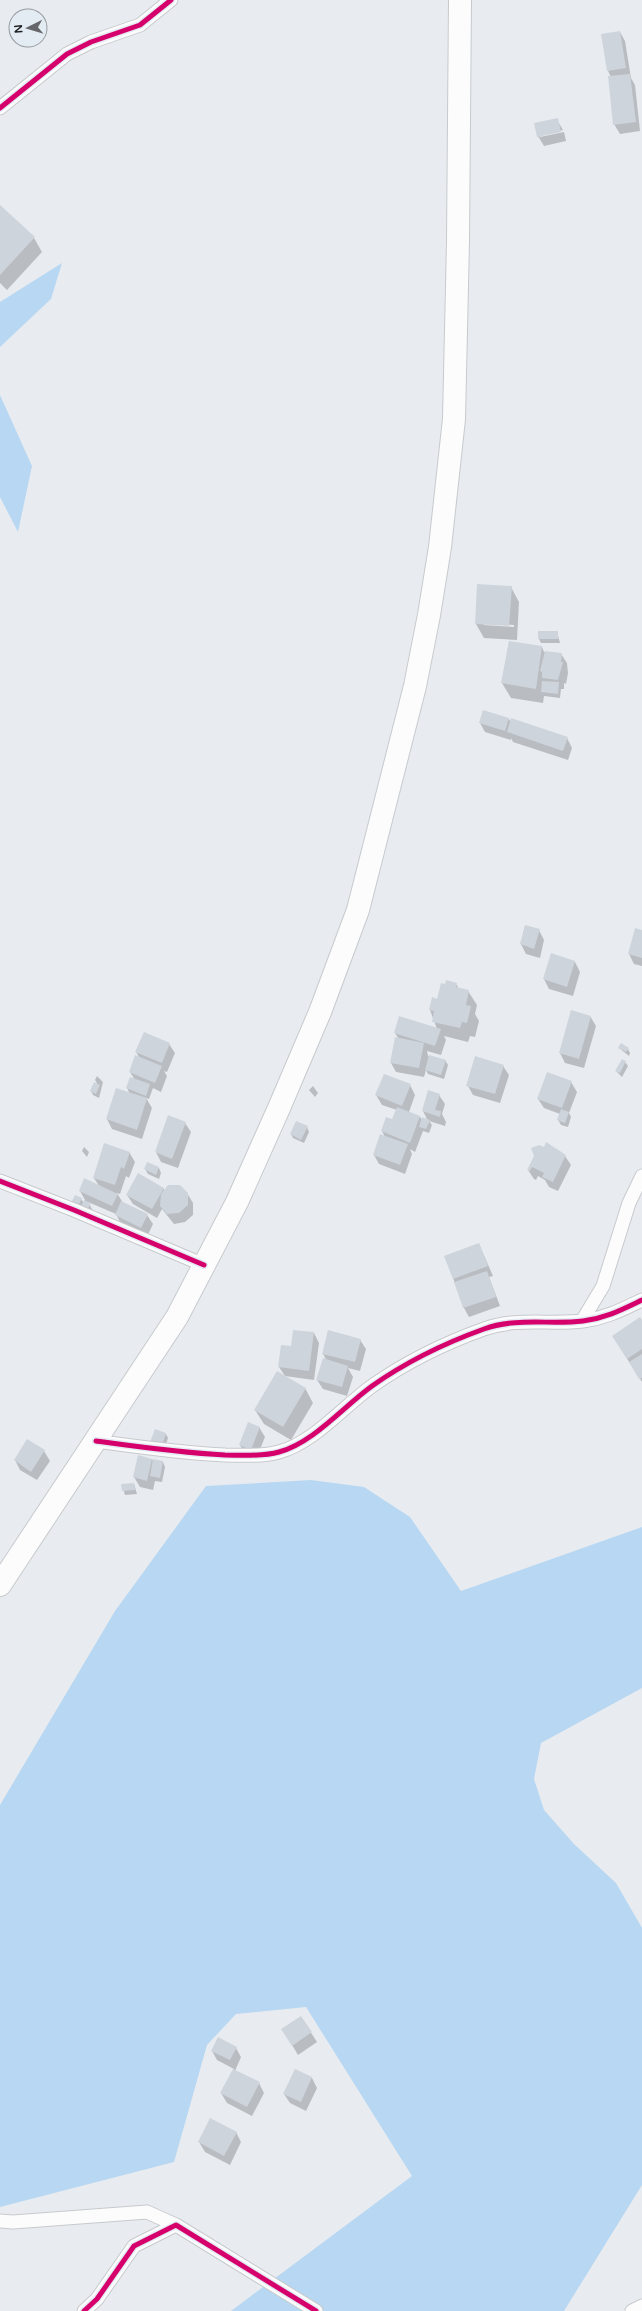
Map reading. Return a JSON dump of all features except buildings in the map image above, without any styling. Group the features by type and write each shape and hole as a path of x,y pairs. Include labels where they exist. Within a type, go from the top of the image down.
{"highway":[{"path":"0,1585 177,1317 237,1202 279,1108 320,1012 358,910 415,686 438,555 454,419 458,241 460,0"}],"street":[{"path":"0,108 67,54 91,42 140,25 171,0"},
{"path":"582,1321 602,1286 629,1203 642,1176"},
{"path":"0,1181 74,1210 204,1265"},
{"path":"96,1441 196,1454 250,1456 279,1452 301,1442 372,1386 410,1362 462,1336 495,1325 537,1320 582,1321 613,1315 642,1300"},
{"path":"0,2221 13,2222 147,2212 176,2225 316,2311"},
{"path":"84,2311 97,2299 134,2246 176,2225"},
{"path":"632,2311 642,2306"}],"shaded area":[{"path":"62,263 51,299 0,347 0,302"},
{"path":"0,395 32,466 18,532 0,497"},
{"path":"311,1480 364,1487 410,1517 461,1591 642,1527 642,1688 541,1743 534,1779 544,1810 574,1844 616,1883 642,1928 642,2185 564,2311 231,2311 412,2176 306,2007 236,2014 207,2045 174,2162 0,2207 0,1805 115,1611 206,1486"}],"cycle path":[{"path":"0,108 67,54 91,42 140,25 171,0"},
{"path":"0,1181 74,1210 204,1265"},
{"path":"96,1441 160,1450 225,1455 265,1455 279,1452 304,1441 316,1433 361,1394 385,1377 412,1361 455,1340 496,1325 509,1323 571,1322 591,1320 613,1313 642,1300"},
{"path":"84,2311 97,2299 134,2246 176,2225 316,2311"}]}
